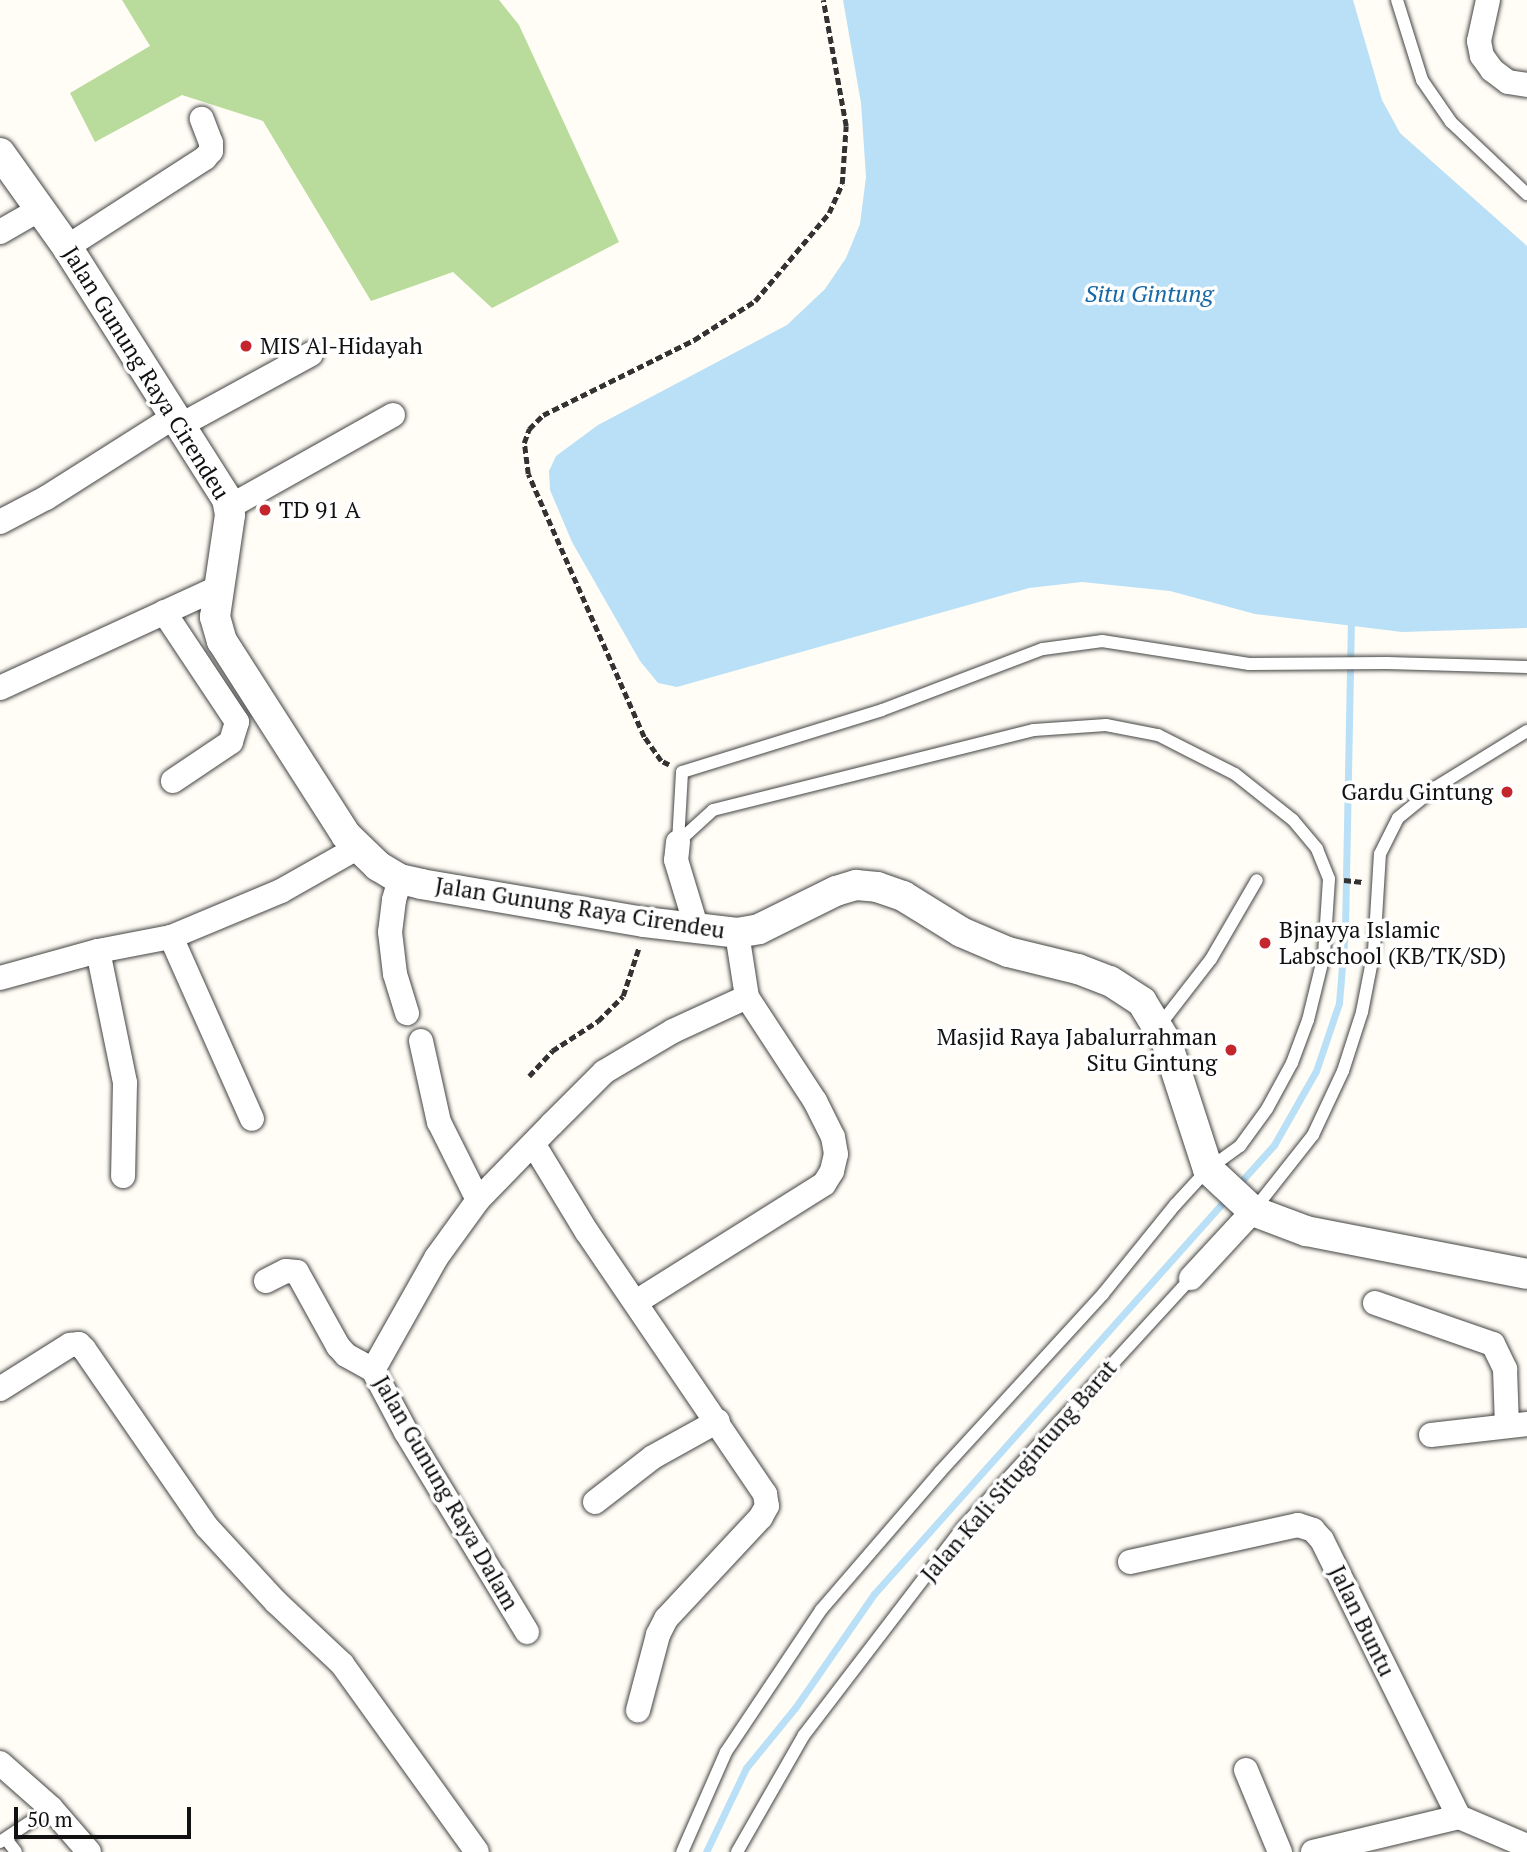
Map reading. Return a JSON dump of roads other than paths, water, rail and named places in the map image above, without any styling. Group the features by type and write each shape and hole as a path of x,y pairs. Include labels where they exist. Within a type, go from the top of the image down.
{"street":[{"path":"1488,0 1479,41 1482,55 1492,70 1508,82 1527,85"},
{"path":"67,247 205,158 211,151 211,143 202,119"},
{"name":"Jalan Gunung Raya Cirendeu","path":"0,153 67,247 178,421 229,507 215,617 222,641 357,848 400,880 644,922 737,933 760,929 836,891 856,885 877,887 903,896 961,932 1008,952 1078,969 1110,981 1142,1002 1159,1026 1214,1175 1249,1208 1306,1231 1527,1274"},
{"path":"0,232 40,209"},
{"path":"0,522 178,421 311,354"},
{"path":"229,507 393,415"},
{"path":"0,688 218,587"},
{"path":"164,612 237,722 231,742 173,781"},
{"path":"678,842 676,860 697,929"},
{"path":"0,978 98,951 172,937 281,891 357,848"},
{"path":"400,880 394,900 390,932 395,974 407,1013"},
{"path":"636,1301 824,1184 832,1171 836,1154 833,1137 816,1101 747,997 737,933"},
{"path":"172,937 252,1119"},
{"path":"98,951 125,1083 123,1176"},
{"name":"Jalan Gunung Raya Dalam","path":"527,1632 406,1432 373,1370 436,1258 478,1200 604,1072 673,1031 747,997"},
{"path":"421,1041 439,1122 478,1200"},
{"path":"534,1145 587,1233 718,1421 765,1494 767,1506 761,1517 666,1619 658,1635 638,1710"},
{"name":"Jalan Kali Situgintung Barat","path":"1191,1278 1249,1208"},
{"path":"266,1282 286,1271 297,1272 338,1346 346,1355 373,1370"},
{"path":"1375,1303 1493,1344 1505,1369 1517,1425 1432,1435"},
{"path":"0,1389 70,1345 79,1344 207,1527 276,1602 342,1664 477,1852"},
{"path":"595,1502 653,1457 718,1421"},
{"name":"Jalan Buntu","path":"1130,1562 1298,1525 1313,1530 1328,1552 1459,1817"},
{"path":"0,1763 51,1808 89,1852"},
{"path":"1246,1769 1280,1852"},
{"path":"1313,1852 1459,1817 1527,1846"}],"lane":[{"path":"1397,0 1422,80 1451,122 1527,194"},
{"path":"678,842 682,772 881,710 1043,649 1102,641 1249,664 1387,663 1527,667"},
{"path":"678,842 713,810 1034,730 1106,725 1158,735 1235,774 1293,820 1317,849 1329,879 1324,955 1308,1020 1292,1063 1267,1109 1240,1146 940,1472 821,1610 726,1752 682,1852"},
{"path":"1249,1208 1313,1135 1343,1071 1362,1012 1374,951 1380,854 1398,818 1436,787 1527,731"},
{"path":"1159,1026 1211,959 1257,880"},
{"name":"Jalan Kali Situgintung Barat","path":"737,1852 804,1735 963,1527 1191,1278"},
{"path":"16,1852 3,1840 51,1808"}],"water":[{"name":"Situ Gintung","path":"843,0 1353,0 1382,100 1400,133 1527,246 1527,628 1402,632 1255,614 1170,591 1082,582 1029,588 677,687 658,683 640,661 572,542 550,490 549,471 556,456 598,425 787,325 825,289 846,258 860,224 866,177 861,103"}],"waterway":[{"path":"1237,1186 1274,1145 1316,1071 1339,1003 1345,930 1351,618"},
{"path":"706,1852 746,1768 795,1708 874,1594 1227,1198"}],"place":[{"name":"MIS Al-Hidayah","path":"246,346"},
{"name":"TD 91 A","path":"265,510"},
{"name":"Gardu Gintung","path":"1507,792"},
{"name":"Bjnayya Islamic Labschool (KB/TK/SD)","path":"1265,943"},
{"name":"Masjid Raya Jabalurrahman Situ Gintung","path":"1231,1050"}]}
